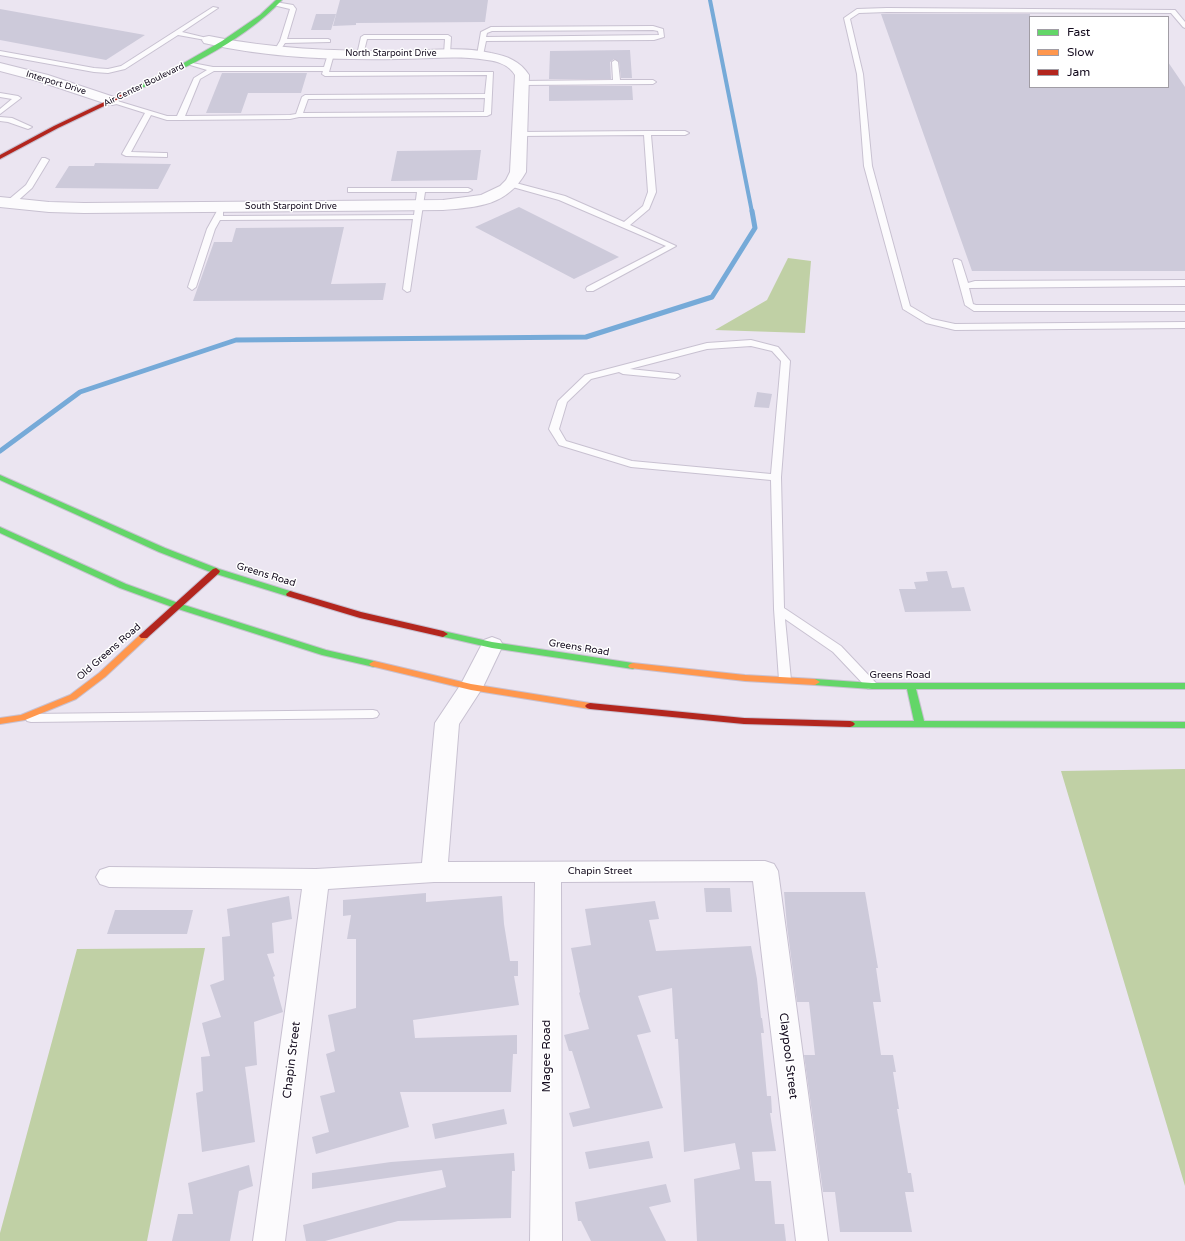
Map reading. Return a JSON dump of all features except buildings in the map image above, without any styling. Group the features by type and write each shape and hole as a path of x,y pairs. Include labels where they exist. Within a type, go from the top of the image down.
{"main road":[{"name":"Air Center Boulevard","path":"0,157 112,95 189,63 222,37 253,22 277,2"},
{"path":"196,46 209,40"},
{"name":"Air Center Boulevard","path":"84,102 98,95"},
{"path":"17,134 32,126"},
{"name":"Greens Road","path":"0,476 162,550 216,571 360,615 492,645 613,664 785,680 872,686 1185,686"},
{"path":"0,530 123,586 178,606 325,653 471,687 599,707 744,721 920,725 1185,725"},
{"name":"Old Greens Road","path":"0,721 22,718 73,697 102,675 216,571"},
{"path":"911,686 920,725"}],"street":[{"name":"North Starpoint Drive","path":"209,40 222,37 331,54 480,55 506,61 520,70 522,75 519,127"},
{"name":"Interport Drive","path":"0,67 98,95 112,95"},
{"path":"512,184 518,172 519,127"},
{"name":"South Starpoint Drive","path":"5,203 49,207 220,213 418,212 477,201 503,192 512,184"},
{"path":"434,872 448,723 471,687 492,645"},
{"name":"Magee Road","path":"546,1241 548,871"},
{"name":"Chapin Street","path":"109,877 316,879 434,872 765,871"},
{"name":"Claypool Street","path":"765,871 812,1241"},
{"name":"Chapin Street","path":"269,1241 316,879"}],"lane":[{"path":"277,2 291,6 293,9 280,46 328,41"},
{"path":"0,53 94,70 116,70 124,68 215,8"},
{"path":"1185,26 1173,11 887,10 857,11 848,18 860,74 868,166 906,308 918,317 933,324 955,327 1185,325"},
{"path":"480,55 484,32 496,29 653,28 661,30 662,36 654,38 484,39"},
{"path":"176,33 209,40"},
{"path":"112,95 166,118 290,117 299,114 487,114 491,73 325,74 331,54"},
{"path":"14,70 35,59"},
{"path":"616,62 617,82"},
{"path":"189,63 213,69 327,69"},
{"path":"180,118 197,78 213,69"},
{"path":"522,83 653,82"},
{"path":"0,95 18,98 0,112"},
{"path":"299,114 305,96 488,96"},
{"path":"149,112 126,154 164,155"},
{"path":"0,119 32,126"},
{"path":"519,127 648,133 685,133"},
{"path":"625,225 644,211 651,200 652,192 648,133"},
{"path":"5,203 29,186 45,160"},
{"path":"512,184 562,198 672,246 590,289"},
{"path":"351,190 468,190"},
{"path":"407,289 421,190"},
{"path":"192,287 211,229 220,213"},
{"path":"957,261 969,305 974,308 1185,308"},
{"path":"965,286 975,284 1185,283"},
{"path":"776,477 631,464 562,442 554,429 563,401 588,377 707,346 751,343 775,349 786,361 776,477 779,609 785,680"},
{"path":"616,370 675,376"},
{"path":"779,609 837,649 872,686"},
{"path":"22,718 373,714"}],"green space":[{"path":"788,258 811,261 805,333 715,330 767,300"},
{"path":"1185,769 1185,1186 1061,771"},
{"path":"205,948 147,1241 0,1241 0,1233 77,949"}],"waterway":[{"path":"710,0 752,212"},
{"path":"0,451 80,392 236,340 586,337 712,297 755,228 752,211"}],"traffic: fast":[{"path":"121,96 184,65 224,43 262,16 279,0"},
{"path":"0,477 162,550 216,571 290,594"},
{"path":"0,530 123,586 178,606 325,653 374,664"},
{"path":"443,634 492,645 633,666"},
{"path":"815,682 872,686 1185,686"},
{"path":"911,686 920,725"},
{"path":"850,724 1185,725"}],"traffic: slow":[{"path":"0,721 22,718 73,697 102,675 144,636"},
{"path":"374,664 471,687 590,706"},
{"path":"633,666 745,678 815,682"}],"traffic: jam":[{"path":"0,157 56,127 121,96"},
{"path":"144,636 216,571"},
{"path":"290,594 360,615 443,634"},
{"path":"590,706 744,721 850,724"}]}
